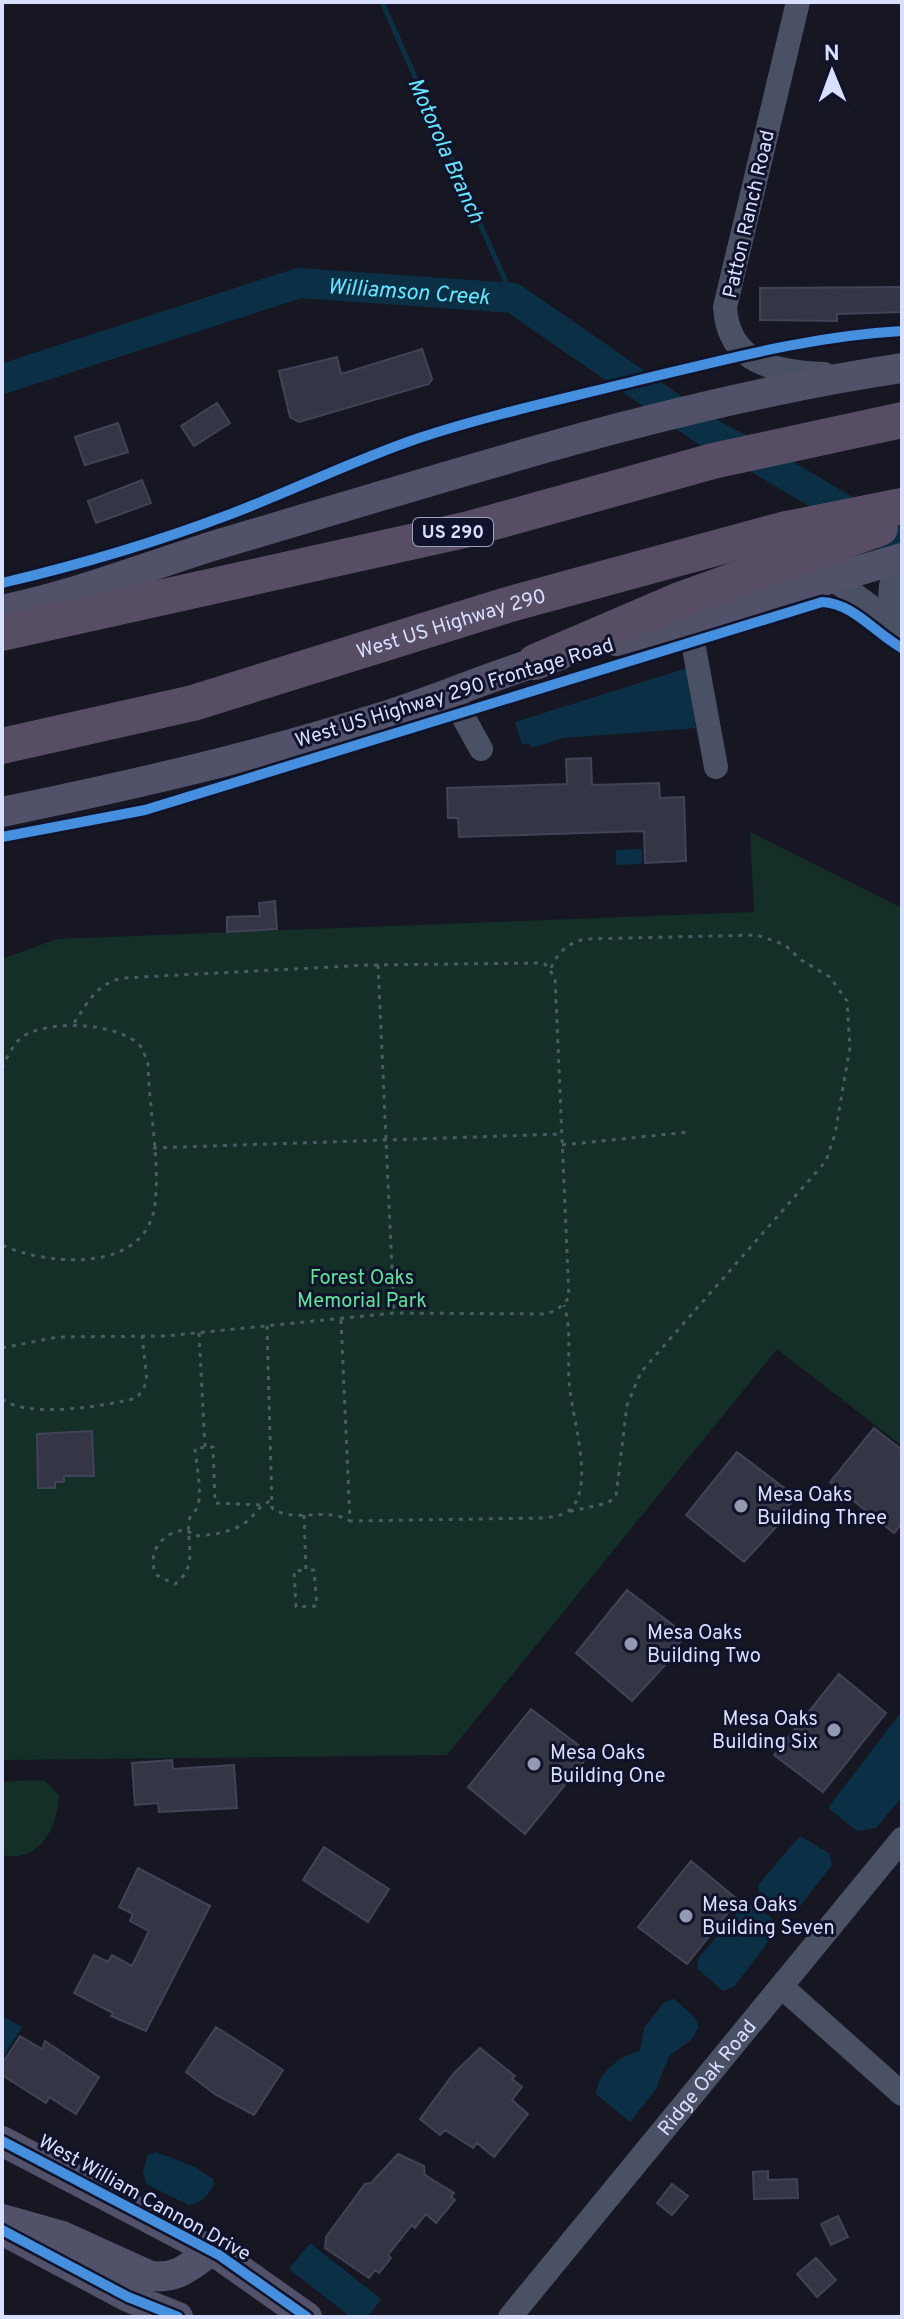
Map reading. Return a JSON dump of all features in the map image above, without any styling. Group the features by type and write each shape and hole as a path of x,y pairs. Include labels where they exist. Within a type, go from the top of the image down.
{"highway":[{"name":"US 290","path":"2,633 454,532 713,461 902,420"},
{"name":"West US Highway 290","path":"2,746 193,703 507,605 766,534 902,506"},
{"path":"535,662 677,601 827,565 902,520"}],"main road":[{"path":"2,610 53,600 185,555 521,453 773,393 881,371"},
{"name":"West US Highway 290 Frontage Road","path":"2,812 177,774 391,714 535,662 689,621 827,565 902,561"},
{"name":"West William Cannon Drive","path":"2,2141 211,2251 307,2317"},
{"path":"2,2219 33,2225 148,2275 165,2279 211,2251"},
{"path":"2,2230 128,2297 178,2317"}],"street":[{"name":"Patton Ranch Road","path":"798,2 725,307 726,327 733,341 750,358 771,367 798,373 881,371"},
{"path":"902,561 890,581 889,595 902,628"},
{"path":"827,565 902,628"},
{"path":"689,621 716,767"},
{"path":"450,693 481,749"},
{"name":"Ridge Oak Road","path":"510,2317 783,1988 902,1839"},
{"path":"783,1988 902,2094"}],"path":[{"path":"267,1326 270,1501 279,1513 336,1515 350,1521 532,1519 608,1503 616,1496 627,1405 641,1372 826,1161 835,1134 850,1047 849,1014 841,988 822,970 801,960 785,945 757,935 584,939 562,951 551,968"},
{"path":"2,1348 58,1337 199,1333 394,1313 546,1314 564,1305 569,1298 555,977 551,968 544,963 378,965 123,978 104,984 95,991 72,1026"},
{"path":"378,965 394,1313"},
{"path":"2,1068 22,1038 72,1026 112,1030 141,1047 148,1064 155,1203 146,1230 107,1257 69,1262 20,1253 2,1245"},
{"path":"562,1145 689,1132"},
{"path":"153,1148 562,1134"},
{"path":"564,1305 570,1325 570,1393 578,1430 580,1478 578,1497 567,1512"},
{"path":"341,1318 350,1521"},
{"path":"199,1333 205,1447"},
{"path":"2,1399 25,1407 53,1408 106,1405 137,1398 147,1382 142,1336"},
{"path":"260,1505 246,1522 237,1527 207,1536 191,1533 180,1530 171,1533 156,1547 153,1567 162,1580 175,1584 182,1579 189,1566 191,1533 189,1520 198,1507 195,1448 213,1447 215,1503 260,1505 270,1501"},
{"path":"304,1515 306,1570"},
{"path":"306,1570 314,1570 317,1606 296,1607 294,1571 306,1570"}],"green space":[{"name":"Forest Oaks Memorial Park","path":"750,832 902,908 902,1446 777,1349 447,1755 2,1760 2,959 57,939 754,912"},
{"path":"45,1781 59,1795 51,1830 27,1854 2,1855 2,1782"}],"water":[{"path":"687,668 696,728 563,738 532,748 529,743 522,745 515,722"},
{"path":"642,849 642,864 616,865 616,850"},
{"path":"902,1711 902,1797 876,1828 857,1831 828,1808"},
{"path":"800,1836 829,1853 832,1865 797,1910 788,1914 759,1893 758,1885"},
{"path":"743,1905 752,1905 772,1918 775,1933 734,1987 723,1991 697,1968 698,1959"},
{"path":"674,1999 694,2017 699,2026 692,2039 669,2056 656,2089 630,2122 596,2094 597,2087 611,2066 640,2051 644,2028 664,2002"},
{"path":"2,2016 22,2027 2,2059"},
{"path":"156,2152 195,2167 213,2179 210,2192 189,2205 146,2184 143,2171 148,2155"},
{"path":"310,2243 381,2299 368,2317 351,2317 289,2269"}],"building":[{"path":"902,287 902,312 837,314 837,321 760,320 760,288"},
{"path":"422,349 432,379 429,384 299,422 290,417 279,371 337,357 341,374"},
{"path":"217,403 230,423 194,446 181,426"},
{"path":"118,423 128,452 85,465 75,437"},
{"path":"142,480 151,503 96,523 88,501"},
{"path":"591,758 592,785 659,783 660,798 684,797 686,861 645,863 644,831 459,837 458,818 448,818 447,788 567,784 566,759"},
{"path":"275,901 277,929 227,932 227,917 260,916 259,903"},
{"path":"874,1428 902,1450 902,1523 894,1533 830,1482"},
{"path":"92,1431 94,1476 64,1476 64,1482 55,1482 55,1488 38,1488 37,1434"},
{"name":"Mesa Oaks Building Three","path":"737,1452 796,1497 774,1524 777,1526 744,1562 686,1515"},
{"name":"Mesa Oaks Building Two","path":"627,1590 686,1635 663,1662 666,1664 632,1701 576,1653"},
{"name":"Mesa Oaks Building Six","path":"839,1674 886,1713 823,1792 774,1755"},
{"name":"Mesa Oaks Building One","path":"531,1709 590,1754 525,1834 468,1787"},
{"path":"172,1760 173,1769 234,1765 237,1808 159,1812 158,1803 135,1805 132,1763"},
{"path":"324,1847 389,1889 368,1922 303,1880"},
{"name":"Mesa Oaks Building Seven","path":"691,1861 738,1900 687,1964 638,1927"},
{"path":"138,1868 210,1906 146,2031 111,2016 113,2013 74,1993 94,1955 108,1962 112,1955 132,1966 149,1931 130,1921 133,1914 119,1907"},
{"path":"216,2027 283,2070 254,2115 216,2095 186,2072"},
{"path":"20,2036 42,2049 45,2041 99,2077 76,2114 49,2097 46,2103 2,2075 2,2064"},
{"path":"480,2048 515,2076 512,2079 522,2087 512,2100 528,2114 494,2157 477,2143 473,2148 445,2130 440,2135 420,2119 454,2073"},
{"path":"398,2154 424,2166 425,2175 454,2193 451,2197 455,2200 436,2223 426,2214 415,2228 412,2225 388,2255 391,2258 379,2273 375,2270 369,2278 325,2248 326,2237 365,2184 371,2183"},
{"path":"768,2171 768,2180 797,2179 798,2198 754,2199 753,2172"},
{"path":"672,2184 688,2196 672,2215 657,2203"},
{"path":"838,2216 848,2237 831,2245 821,2224"},
{"path":"816,2258 836,2280 817,2297 797,2274"}],"waterway":[{"name":"Motorola Branch","path":"382,2 513,298"},
{"name":"Williamson Creek","path":"2,379 299,283 513,298 704,430 902,544"}],"cycle path":[{"path":"2,583 172,535 395,447 472,422 767,350 834,338 902,331"},
{"path":"2,837 145,810 822,602 854,613 902,648"},
{"path":"2,2141 219,2255 307,2317"},
{"path":"2,2230 128,2297 178,2317"}],"place":[{"name":"Mesa Oaks Building Three","path":"741,1506"},
{"name":"Mesa Oaks Building Two","path":"631,1644"},
{"name":"Mesa Oaks Building Six","path":"834,1730"},
{"name":"Mesa Oaks Building One","path":"534,1764"},
{"name":"Mesa Oaks Building Seven","path":"686,1916"}]}
